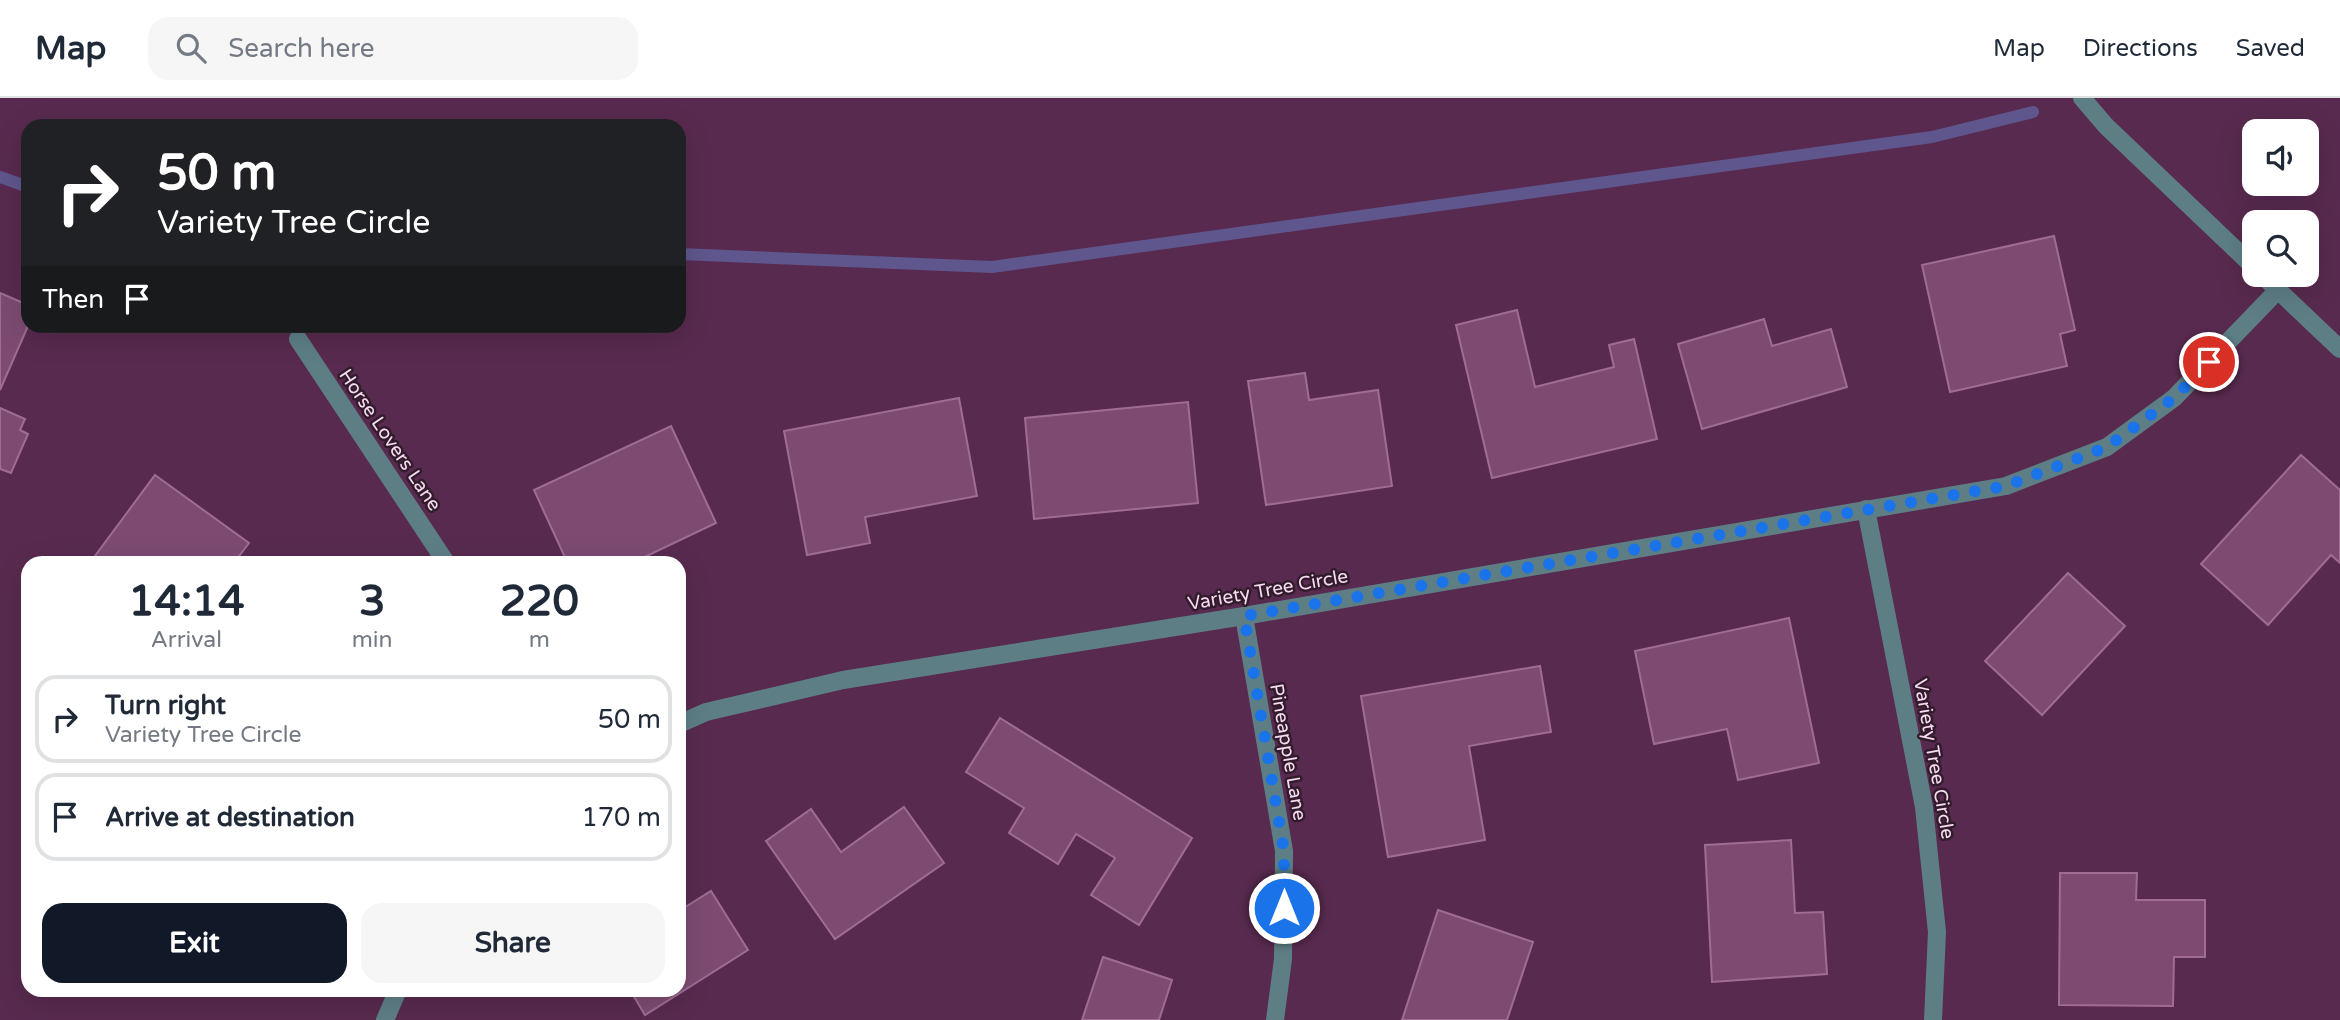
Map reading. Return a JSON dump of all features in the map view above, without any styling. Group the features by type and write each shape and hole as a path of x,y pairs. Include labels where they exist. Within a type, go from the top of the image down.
{"street":[{"path":"2082,98 2106,126 2242,256"},
{"path":"2275,287 2340,349"},
{"name":"Variety Tree Circle","path":"686,721 706,712 843,680 1244,616 2006,486 2107,447 2174,398 2278,290"},
{"name":"Horse Lovers Lane","path":"298,339 442,556"},
{"name":"Variety Tree Circle","path":"1867,509 1924,807 1937,932 1933,1020"},
{"name":"Pineapple Lane","path":"1244,616 1284,851 1283,959 1275,1020"},
{"path":"385,1020 395,997"}],"building":[{"path":"2054,236 2075,330 2060,334 2067,366 1950,392 1922,265"},
{"path":"0,293 21,302 21,333 25,333 0,390"},
{"path":"1517,310 1535,387 1614,367 1609,345 1634,339 1657,439 1492,478 1456,325"},
{"path":"1764,319 1772,346 1831,329 1847,387 1702,429 1678,344"},
{"path":"1305,373 1309,400 1378,390 1392,486 1266,505 1248,381"},
{"path":"959,398 977,496 865,517 870,543 807,555 784,431"},
{"path":"1188,402 1198,503 1034,519 1025,418"},
{"path":"0,408 25,419 20,430 28,434 11,473 0,469"},
{"path":"671,426 716,523 647,556 564,556 534,490"},
{"path":"2301,455 2340,490 2340,563 2331,555 2268,625 2201,564"},
{"path":"155,475 249,543 239,556 95,556"},
{"path":"2068,573 2125,626 2042,715 1985,661"},
{"path":"1789,618 1819,763 1738,780 1727,729 1654,744 1635,651"},
{"path":"1540,666 1551,732 1469,746 1485,840 1388,857 1361,696"},
{"path":"1000,718 1192,838 1139,925 1091,895 1115,858 1076,834 1058,864 1009,833 1024,808 966,772"},
{"path":"904,807 944,863 835,939 766,841 811,809 841,852"},
{"path":"1791,840 1795,913 1823,912 1827,974 1712,982 1705,845"},
{"path":"2060,873 2137,873 2136,900 2205,900 2205,957 2174,957 2173,1006 2059,1005"},
{"path":"711,891 748,950 686,989 686,907"},
{"path":"1438,910 1533,942 1507,1020 1402,1020"},
{"path":"1103,957 1172,980 1159,1020 1082,1020"},
{"path":"634,997 674,997 645,1015"}],"waterway":[{"path":"686,254 992,267 1932,137 2033,112"},
{"path":"0,177 21,184"}],"route":[{"path":"1284,908 1284,851 1244,616 2006,486 2107,447 2174,398 2209,362"}]}
